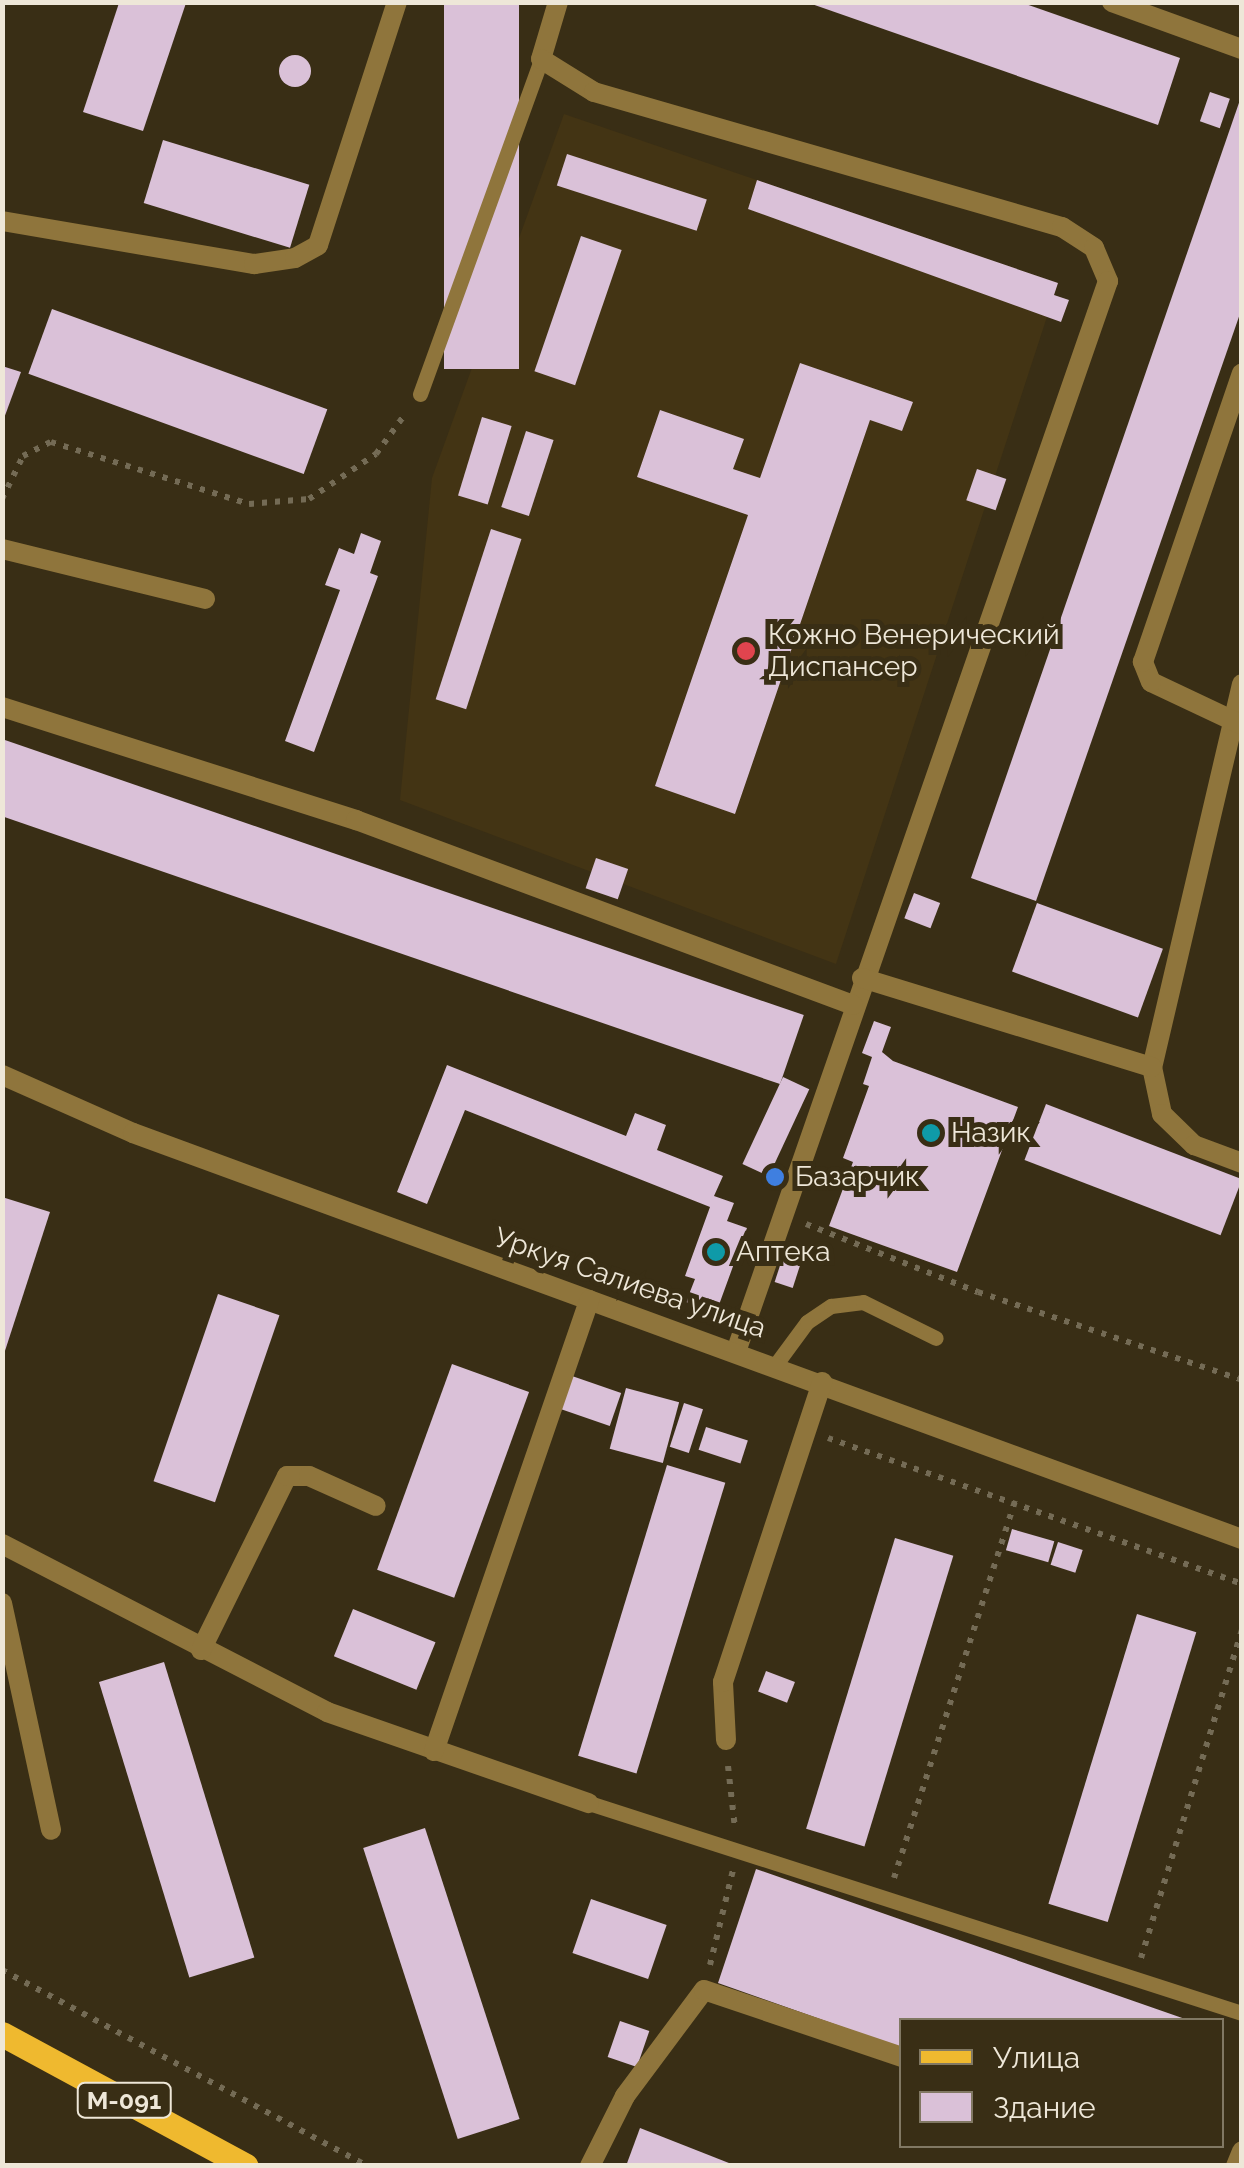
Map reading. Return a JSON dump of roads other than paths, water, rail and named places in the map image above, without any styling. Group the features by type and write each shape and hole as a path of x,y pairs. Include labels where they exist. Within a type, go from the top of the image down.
{"main road":[{"name":"М-091","path":"2,2034 246,2166"}],"street":[{"path":"2,221 254,264 296,258 318,245 396,2"},
{"path":"558,2 541,59 594,92 1062,227 1094,248 1108,281 862,978 738,1349"},
{"path":"1112,2 1242,49"},
{"path":"1235,723 1151,682 1143,662 1242,373"},
{"path":"2,549 204,599"},
{"path":"1242,684 1152,1067 1162,1114 1194,1145 1242,1163"},
{"path":"2,707 356,820 853,1006"},
{"path":"862,978 1152,1067"},
{"name":"Уркуя Салиева улица","path":"2,1075 134,1133 589,1300 738,1349 1242,1539"},
{"path":"434,1751 589,1300"},
{"path":"726,1740 723,1682 802,1429 822,1382"},
{"path":"201,1650 287,1476 309,1476 376,1506"},
{"path":"2,1544 327,1712 589,1803"},
{"path":"2,1603 51,1830"},
{"path":"590,2166 625,2096 704,1990 899,2056"},
{"path":"1236,2166 1242,2151"}],"lane":[{"path":"420,394 541,59"},
{"path":"776,1364 807,1322 831,1306 863,1302 936,1338"},
{"path":"589,1803 1242,2013"}],"place":[{"name":"Кожно Венерический Диспансер","path":"746,651"},
{"name":"Назик","path":"931,1133"},
{"name":"Базарчик","path":"775,1177"},
{"name":"Аптека","path":"716,1252"}]}
